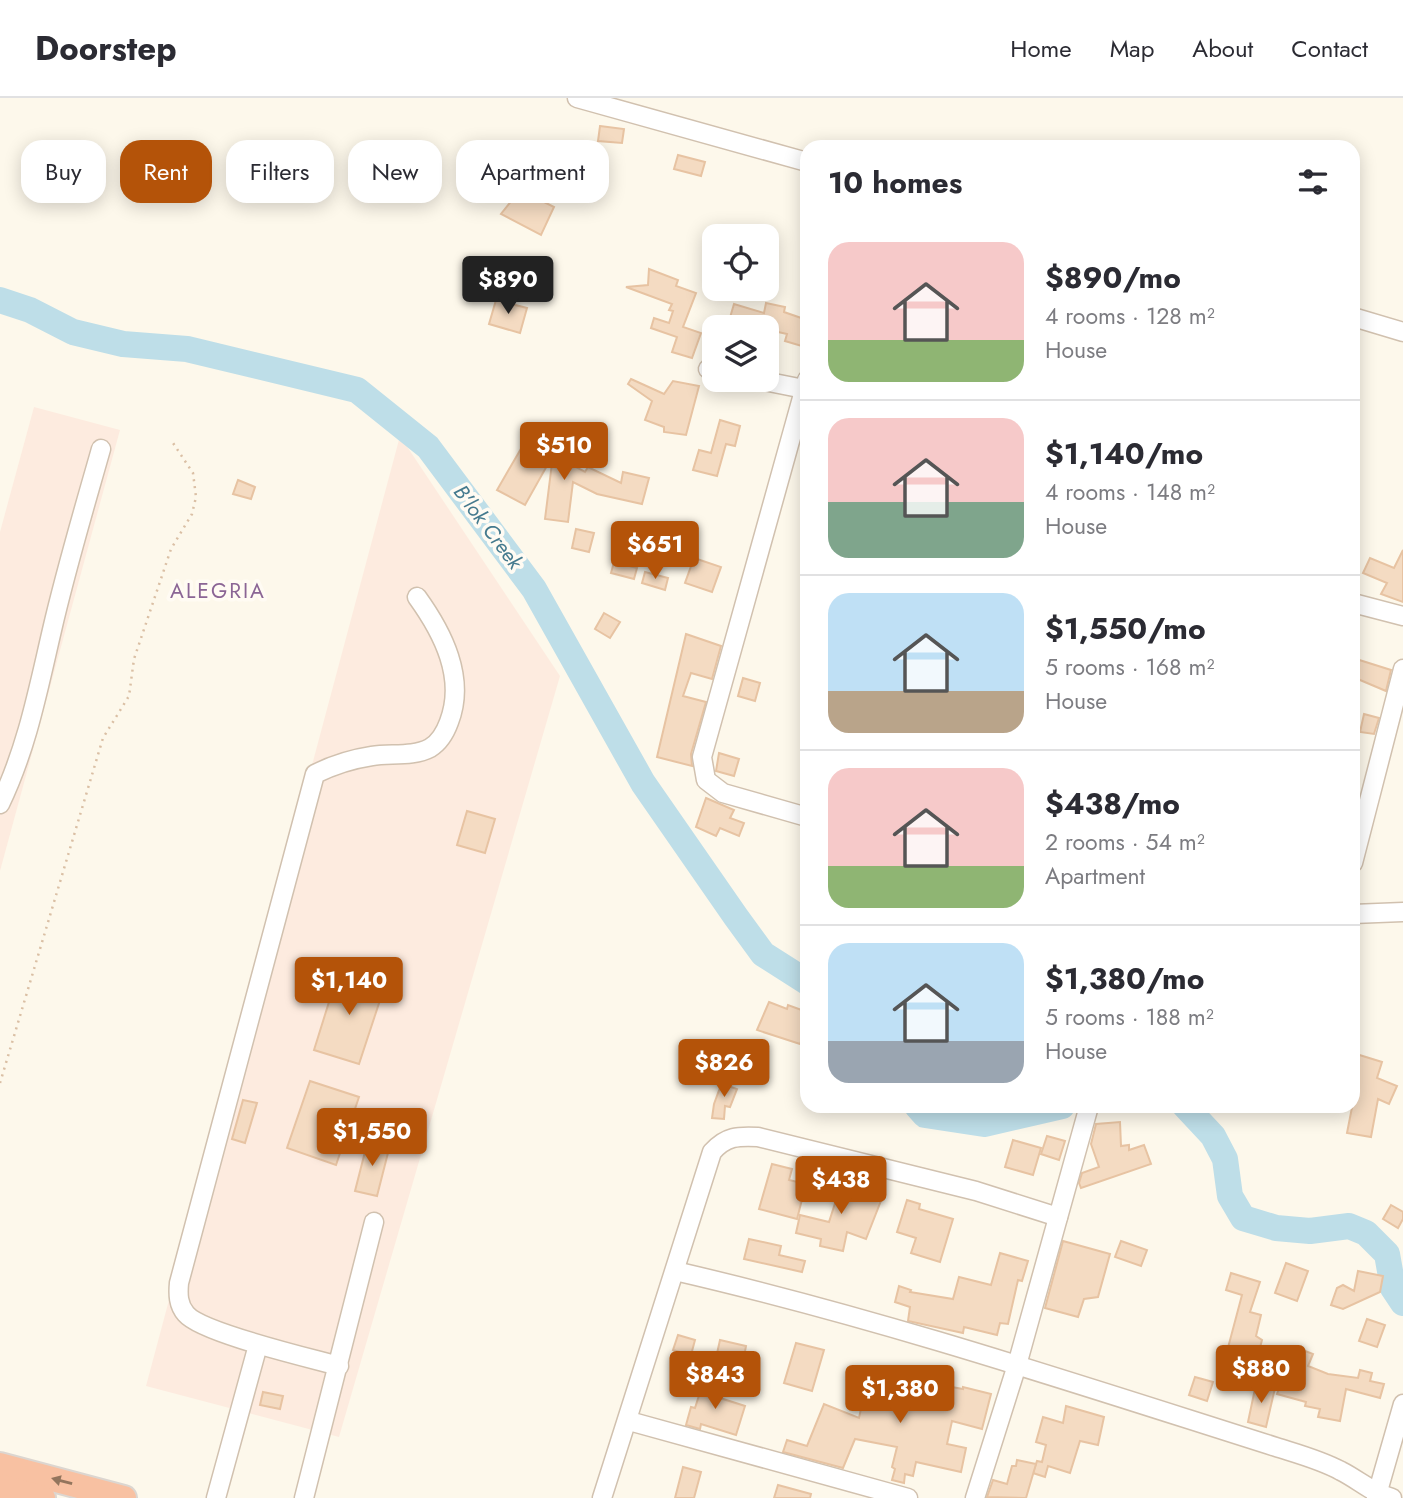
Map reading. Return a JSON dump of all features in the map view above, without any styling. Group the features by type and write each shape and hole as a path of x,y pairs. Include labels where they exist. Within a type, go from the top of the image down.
{"highway":[{"path":"0,1465 124,1498"},
{"path":"0,1486 44,1498"}],"street":[{"path":"577,98 800,160"},
{"path":"1360,319 1403,332"},
{"path":"779,382 800,384"},
{"path":"800,402 702,757 706,779 723,793 800,815"},
{"path":"0,804 21,756 37,704 52,628 101,449"},
{"path":"339,1366 258,1345 191,1319 181,1305 179,1283 315,774 330,767 372,756 416,753 430,748 441,740 452,713 456,693 447,647 417,597"},
{"path":"1360,605 1403,617"},
{"path":"1360,836 1403,669"},
{"path":"1360,914 1403,912"},
{"path":"975,1498 1017,1364 1087,1113"},
{"path":"602,1498 629,1421 712,1152 725,1139 737,1135 758,1137 976,1191 1058,1217"},
{"path":"304,1498 374,1222"},
{"path":"675,1272 786,1297 1017,1364 1307,1456 1354,1478 1381,1497 1403,1404"},
{"path":"216,1498 258,1345"},
{"path":"629,1421 908,1498"}],"path":[{"path":"0,1083 103,738 124,709 129,696 134,659 171,549 192,514 196,497 194,473 173,443"}],"shaded area":[{"path":"34,407 120,430 0,871 0,532"},
{"path":"400,436 560,676 339,1437 146,1386"}],"building":[{"path":"600,126 624,129 622,143 598,140"},
{"path":"678,155 705,162 701,176 674,169"},
{"path":"510,203 546,203 554,207 541,235 501,214"},
{"path":"649,269 678,280 676,286 696,293 683,327 701,333 692,358 672,352 677,337 651,328 654,318 669,323 672,304 626,287 648,285"},
{"path":"496,300 527,308 520,333 489,324"},
{"path":"766,303 785,307 784,312 800,318 800,346 785,341 787,334 779,332 779,315 731,315 734,304 764,313"},
{"path":"631,379 664,394 673,381 699,386 686,435 664,432 664,427 645,420 652,401 628,384"},
{"path":"720,420 740,426 735,446 726,444 717,476 693,470 699,450 711,453"},
{"path":"526,440 585,472 588,467 621,483 623,472 649,478 642,504 597,494 573,482 568,522 545,519 553,455 525,505 497,490"},
{"path":"238,480 255,487 251,499 233,494"},
{"path":"576,529 594,533 589,552 572,548"},
{"path":"1403,550 1403,602 1381,594 1387,583 1363,573 1370,558 1394,568"},
{"path":"694,558 721,567 712,592 685,583"},
{"path":"614,562 637,568 634,579 611,573"},
{"path":"645,572 668,578 665,590 642,583"},
{"path":"604,613 620,622 610,638 595,629"},
{"path":"686,634 721,646 712,679 691,673 683,696 706,702 691,754 692,766 657,757"},
{"path":"1360,660 1391,670 1386,691 1360,680"},
{"path":"743,678 760,683 755,701 738,696"},
{"path":"1364,714 1379,718 1374,734 1360,732"},
{"path":"719,753 739,759 734,776 716,771"},
{"path":"706,798 734,810 730,818 744,823 739,836 720,828 716,836 696,827"},
{"path":"467,811 495,819 485,853 457,845"},
{"path":"339,970 385,985 359,1064 314,1050"},
{"path":"769,1002 787,1009 788,1005 800,1009 800,1044 757,1030"},
{"path":"1360,1055 1382,1062 1377,1078 1397,1086 1389,1104 1378,1099 1371,1137 1347,1133 1351,1113 1360,1113"},
{"path":"725,1074 729,1075 728,1086 737,1089 730,1107 725,1106 724,1119 712,1118 714,1104"},
{"path":"310,1081 359,1097 336,1165 287,1148"},
{"path":"243,1100 257,1103 245,1143 232,1139"},
{"path":"1120,1122 1121,1146 1129,1145 1129,1150 1144,1145 1151,1164 1081,1188 1079,1183 1082,1173 1099,1167 1091,1144 1096,1124"},
{"path":"1047,1136 1065,1141 1059,1160 1041,1154"},
{"path":"368,1140 390,1145 377,1196 355,1191"},
{"path":"1013,1140 1041,1148 1033,1175 1005,1167"},
{"path":"772,1164 792,1169 789,1180 806,1184 797,1219 759,1209"},
{"path":"828,1175 835,1181 838,1195 840,1191 856,1196 858,1190 882,1198 866,1239 847,1232 843,1251 820,1246 821,1239 796,1233 800,1215 829,1222 837,1197 822,1194 812,1187 819,1178"},
{"path":"907,1200 920,1204 919,1209 953,1219 940,1262 911,1253 916,1238 897,1232"},
{"path":"1391,1205 1403,1212 1398,1228 1383,1219"},
{"path":"749,1239 781,1246 779,1255 805,1261 802,1272 744,1259"},
{"path":"1063,1241 1110,1254 1098,1297 1084,1299 1078,1317 1045,1308"},
{"path":"1121,1241 1147,1250 1141,1266 1115,1257"},
{"path":"1000,1253 1028,1261 1022,1281 1018,1280 1008,1324 1000,1323 997,1335 964,1327 963,1333 908,1321 910,1307 895,1302 899,1286 911,1290 910,1292 953,1299 959,1277 991,1285"},
{"path":"1286,1263 1308,1271 1297,1301 1275,1293"},
{"path":"1358,1271 1383,1276 1380,1292 1343,1309 1331,1305 1337,1288 1343,1285 1354,1291"},
{"path":"1231,1273 1260,1282 1250,1312 1261,1315 1256,1336 1262,1340 1255,1367 1225,1359 1242,1295 1226,1290"},
{"path":"1367,1319 1385,1325 1377,1347 1359,1341"},
{"path":"678,1335 695,1340 691,1355 673,1350"},
{"path":"720,1340 746,1346 743,1362 733,1360 732,1366 714,1367"},
{"path":"796,1343 824,1350 812,1391 784,1383"},
{"path":"1295,1347 1313,1354 1308,1366 1328,1374 1358,1378 1360,1370 1372,1373 1370,1381 1384,1384 1380,1398 1346,1389 1340,1421 1318,1417 1320,1409 1305,1406 1306,1402 1277,1394"},
{"path":"923,1369 934,1371 932,1378 941,1380 940,1385 991,1394 982,1429 952,1421 947,1444 966,1448 961,1472 916,1462 913,1476 905,1474 904,1483 892,1480 897,1447 855,1439 843,1468 783,1452 787,1440 807,1446 824,1404 859,1418 865,1391 886,1384 917,1383"},
{"path":"1195,1377 1213,1382 1207,1401 1189,1395"},
{"path":"703,1383 723,1388 720,1398 745,1406 736,1435 701,1424 700,1429 686,1425 691,1407 695,1408"},
{"path":"1256,1384 1275,1388 1266,1427 1248,1422"},
{"path":"263,1392 283,1396 280,1409 260,1405"},
{"path":"1066,1406 1104,1417 1098,1445 1080,1441 1070,1473 1048,1466 1045,1477 1033,1473 1037,1461 1042,1462 1046,1445 1036,1442 1043,1417 1063,1423"},
{"path":"1017,1460 1036,1464 1026,1498 987,1497 993,1480 1007,1484 1012,1466 1016,1466"},
{"path":"683,1467 701,1472 694,1498 675,1498"},
{"path":"778,1485 811,1494 810,1498 774,1498"}],"waterway":[{"name":"B'lok Creek","path":"0,300 30,310 73,332 123,344 187,349 357,390 428,447 534,589 643,783 736,917 763,954 800,978"},
{"name":"B'lok Creek","path":"923,1113 984,1124 1032,1113"},
{"name":"B'lok Creek","path":"1192,1113 1213,1136 1225,1159 1230,1196 1243,1218 1276,1228 1310,1231 1349,1226 1366,1233 1387,1254 1393,1288 1403,1303"}],"district":[{"name":"ALEGRIA","path":"218,591"}]}
